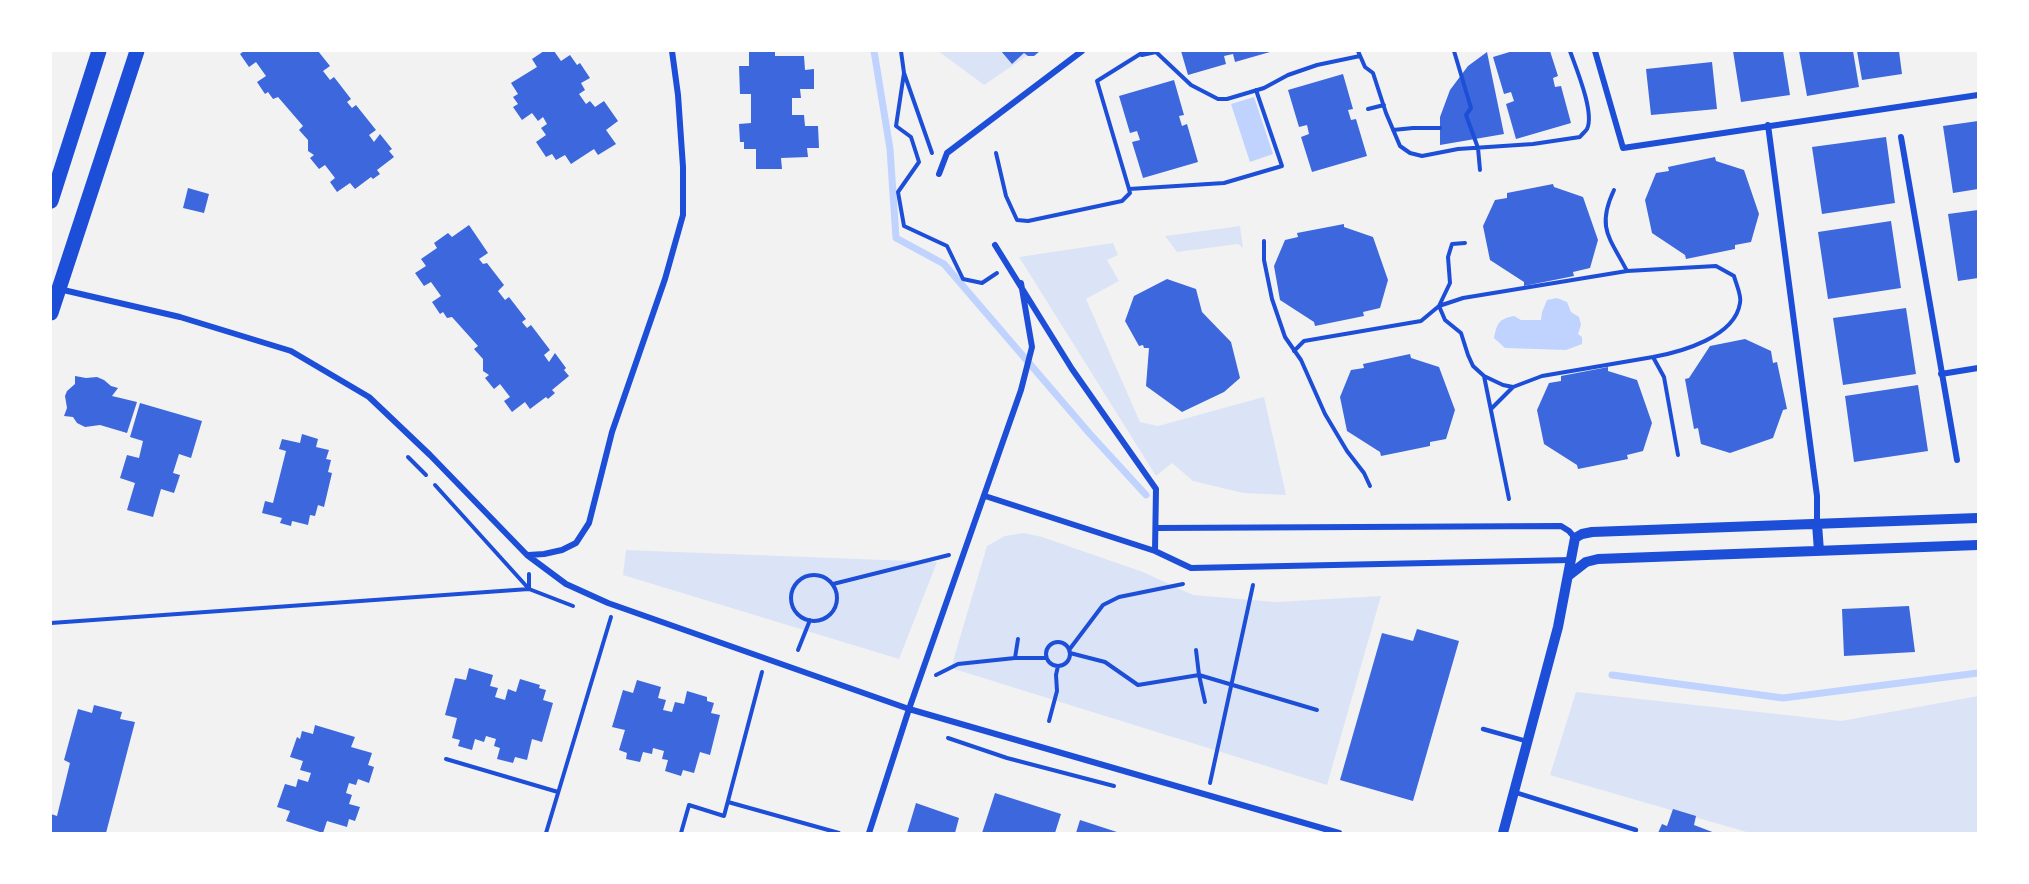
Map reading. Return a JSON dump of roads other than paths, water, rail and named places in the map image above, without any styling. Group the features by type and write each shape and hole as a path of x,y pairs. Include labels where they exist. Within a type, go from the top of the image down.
{"main road":[{"path":"51,201 60,164 99,51"},
{"path":"51,313 137,51"}],"street":[{"path":"527,555 562,550 576,543 589,523 612,432 665,279 683,215 683,167 678,95 672,51"},
{"path":"939,174 947,153 1082,51"},
{"path":"1595,51 1623,147 1978,95"},
{"path":"1768,125 1816,496 1819,551"},
{"path":"1901,137 1957,460"},
{"path":"995,245 1021,283 1072,369 1156,489 1155,551"},
{"path":"869,833 917,685 1024,380 1031,349 1021,283"},
{"path":"59,289 180,317 291,351 369,397 430,455 527,555 566,584 615,605 909,709 1338,833"},
{"path":"1941,374 1978,368"},
{"path":"985,496 1155,551 1191,568 1571,560"},
{"path":"1503,833 1558,627 1575,538 1592,532 1978,518"},
{"path":"1156,528 1561,526 1575,538"},
{"path":"1568,576 1586,562 1598,559 1978,545"}],"lane":[{"path":"1483,729 1528,742"},
{"path":"1514,792 1636,830"}],"water":[{"path":"1254,97 1273,154 1250,162 1231,104"},
{"path":"1557,298 1567,302 1571,312 1579,317 1581,325 1578,334 1582,337 1582,344 1566,350 1505,348 1494,338 1502,320 1514,316 1521,320 1541,320 1547,300"}],"waterway":[{"path":"874,51 890,149 896,238 944,264 1090,434 1146,495"},
{"path":"1612,675 1783,698 1978,673"}]}
